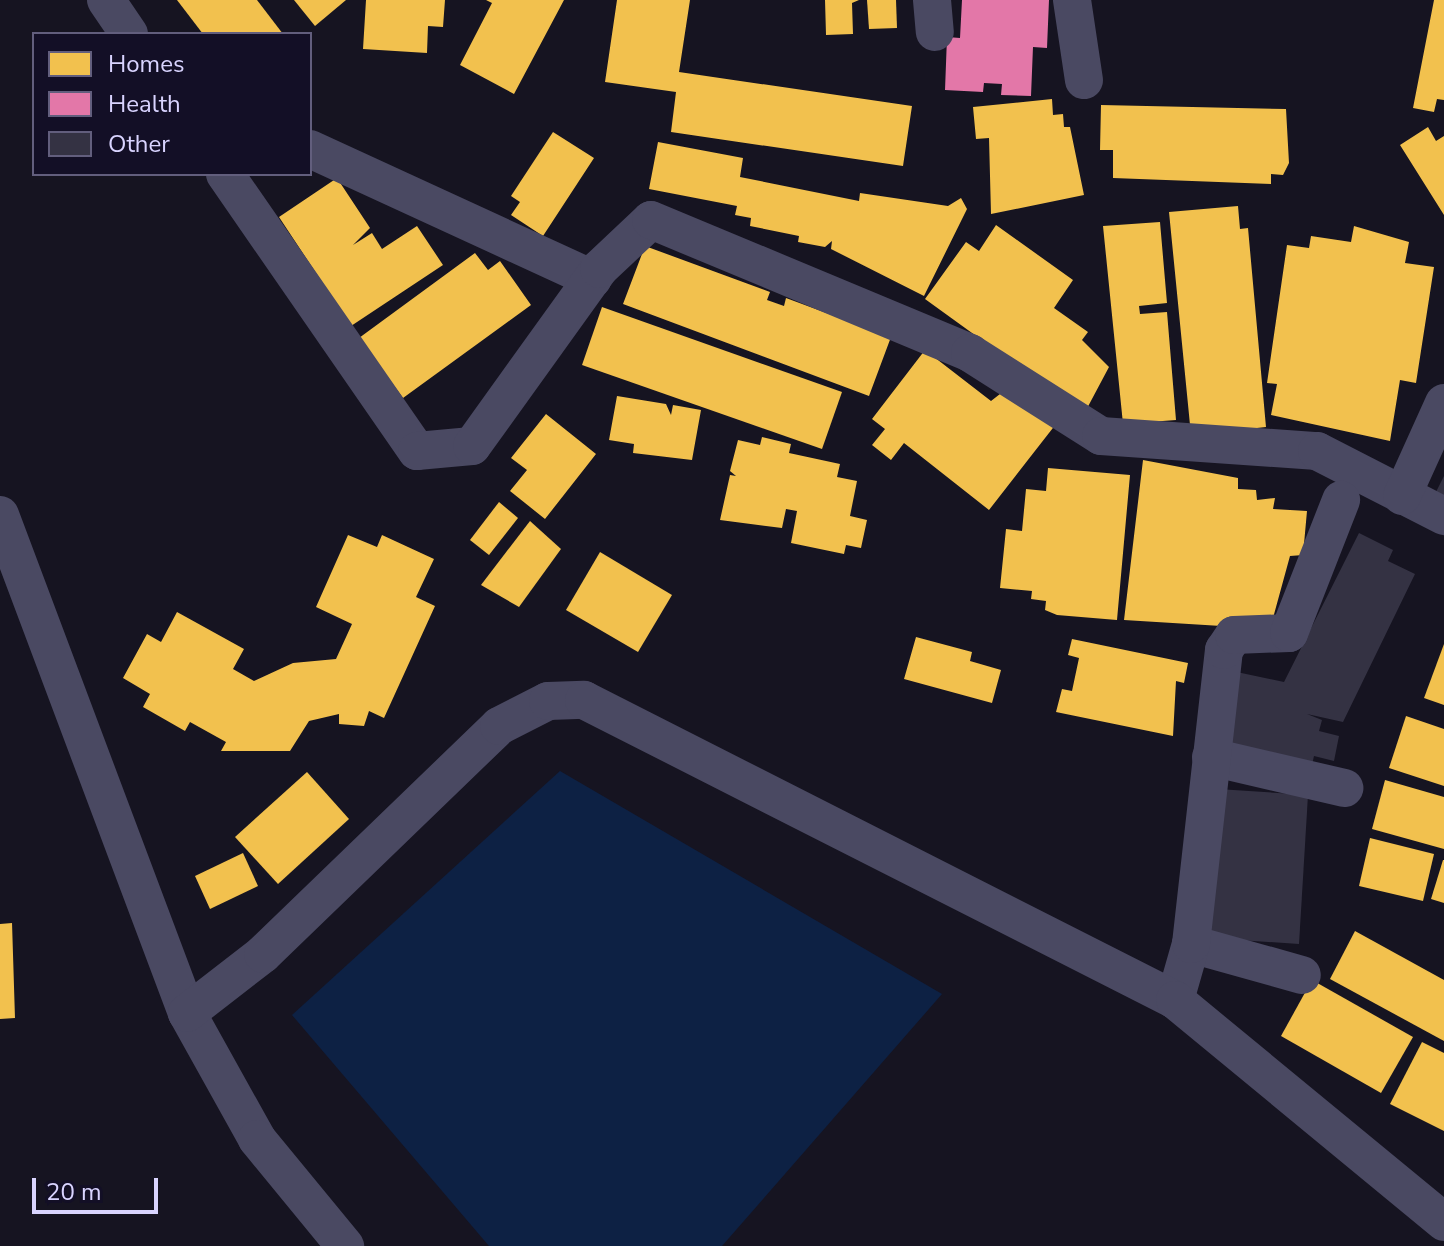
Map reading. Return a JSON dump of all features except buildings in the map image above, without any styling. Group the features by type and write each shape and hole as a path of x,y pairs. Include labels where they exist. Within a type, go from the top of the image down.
{"street":[{"path":"106,0 128,32"},
{"path":"1072,0 1084,80"},
{"path":"312,150 592,279"},
{"path":"226,176 417,451 472,446 592,279 651,220 970,353 1101,436 1317,451 1444,516"},
{"path":"1402,496 1444,403"},
{"path":"1175,1000 1191,944 1224,650 1234,635 1289,633 1341,500"},
{"path":"0,515 187,1013 257,1139 345,1246"},
{"path":"187,1013 263,954 499,726 548,701 584,700 1175,1000 1444,1222"},
{"path":"1211,757 1344,788"},
{"path":"1191,944 1302,975"}],"water":[{"path":"560,771 942,994 722,1246 489,1246 292,1015"}]}
